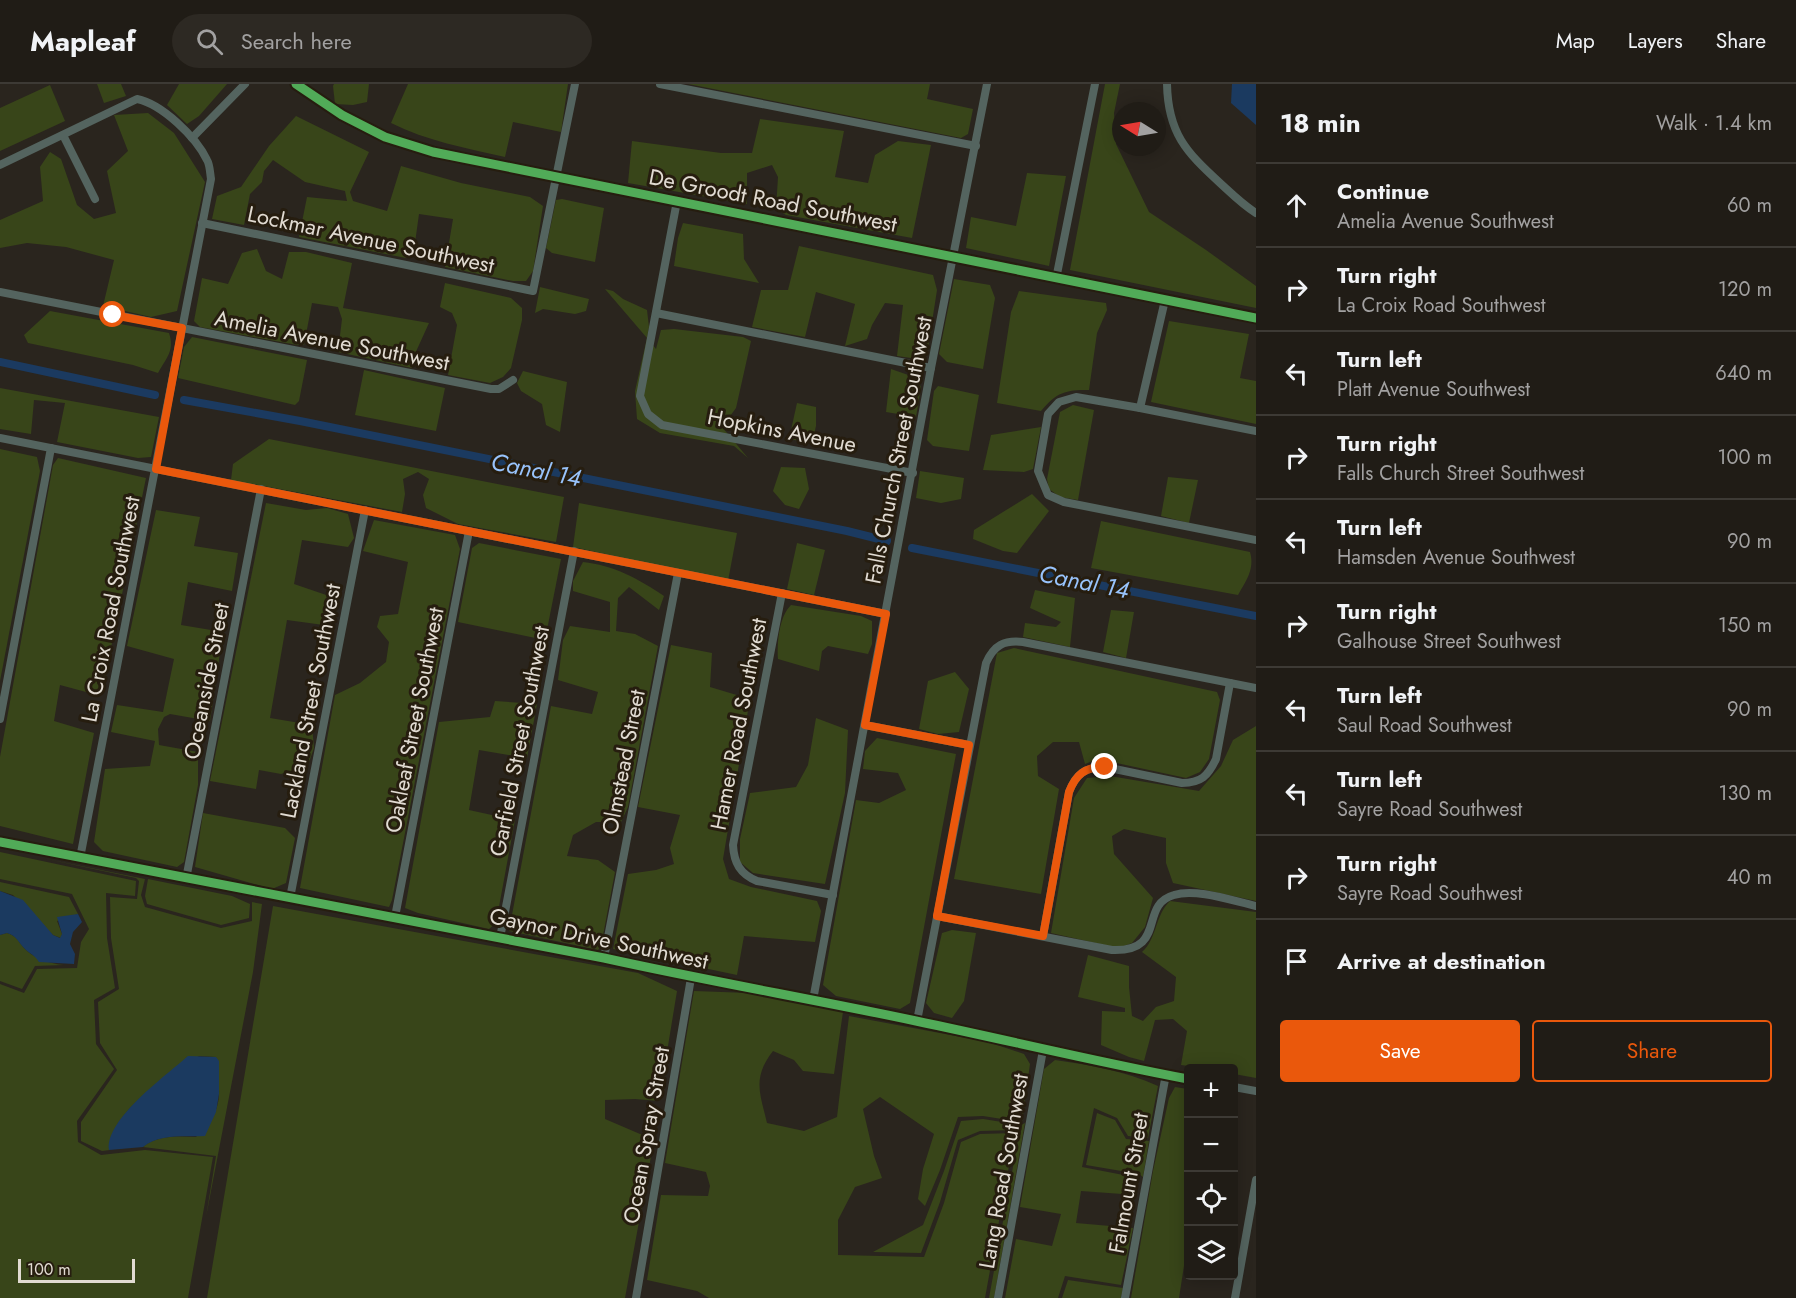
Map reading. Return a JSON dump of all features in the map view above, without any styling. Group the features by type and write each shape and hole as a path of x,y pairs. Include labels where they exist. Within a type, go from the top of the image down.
{"street":[{"path":"192,138 245,84"},
{"name":"De Groodt Road Southwest","path":"296,84 342,115 385,137 433,152 1256,318"},
{"path":"557,177 575,84"},
{"path":"660,84 976,146"},
{"name":"Falls Church Street Southwest","path":"813,1000 931,368 987,84"},
{"path":"1056,279 1095,84"},
{"path":"1167,84 1169,114 1181,142 1199,164 1256,213"},
{"name":"La Croix Road Southwest","path":"63,135 137,99 155,105 192,138 208,161 211,179 81,858"},
{"path":"0,165 63,135 95,199"},
{"name":"Lockmar Avenue Southwest","path":"202,223 533,291 557,177"},
{"path":"677,201 657,313 931,368"},
{"name":"Amelia Avenue Southwest","path":"0,292 491,390 499,389 513,380"},
{"path":"1140,408 1165,300"},
{"name":"Hopkins Avenue","path":"657,313 640,396 648,414 662,425 913,473"},
{"path":"1256,432 1076,397 1059,402 1047,414 1038,471 1048,495 1064,502 1256,540"},
{"path":"0,438 886,614"},
{"path":"0,719 51,448"},
{"name":"Oceanside Street","path":"186,879 261,489"},
{"name":"Lackland Street Southwest","path":"290,898 364,510"},
{"name":"Oakleaf Street Southwest","path":"395,916 469,531"},
{"name":"Garfield Street Southwest","path":"500,938 574,551"},
{"name":"Olmstead Street","path":"604,958 678,573"},
{"name":"Hamer Road Southwest","path":"782,593 733,845 734,858 739,869 757,881 833,895"},
{"path":"917,1022 986,663 991,652 999,644 1011,641 1023,642 1256,688"},
{"path":"1043,936 1073,780 1082,771 1094,767 1105,767 1182,783 1194,783 1203,779 1211,770 1216,759 1230,683"},
{"path":"865,725 969,745"},
{"name":"Gaynor Drive Southwest","path":"0,842 186,879 395,916 1184,1077"},
{"path":"937,916 1126,951 1138,948 1146,939 1160,903 1171,895 1196,894 1256,906"},
{"name":"Ocean Spray Street","path":"636,1298 691,978"},
{"name":"Lang Road Southwest","path":"999,1298 1043,1050"},
{"name":"Falmount Street","path":"1125,1298 1166,1074"},
{"path":"1238,1088 1256,1091"},
{"path":"1235,1298 1256,1180"}],"green space":[{"path":"97,84 121,84 126,96 104,103"},
{"path":"179,84 227,84 199,116 187,124 167,105"},
{"path":"334,84 369,84 367,102 353,105 335,104"},
{"path":"408,84 568,84 561,132 513,122 505,157 433,139 391,123"},
{"path":"688,84 930,84 927,99 973,109 968,134 961,138"},
{"path":"1105,84 1120,84 1116,102 1112,102 1112,156 1122,156 1149,212 1256,286 1256,308 1070,270"},
{"path":"50,85 65,121 0,151 0,108"},
{"path":"148,113 174,133 205,182 177,311 151,317 103,306 114,260 66,247 27,243 0,248 0,220 43,201 40,167 50,152 61,159 77,205 94,219 116,213 107,171 128,151 114,115"},
{"path":"296,116 369,152 350,192 353,201 387,211 401,166 461,183 530,197 543,206 533,271 526,281 513,281 445,267 453,219 419,214 414,250 406,258 299,237 307,197 347,201 345,191 305,182 273,160 264,171 262,182 250,194 244,225 212,219 217,196 241,187 269,146"},
{"path":"760,119 844,131 835,177 868,183 875,155 898,141 931,145 912,238 786,215 776,209 778,177 772,165 747,173 747,204 628,183 632,141 721,153 752,153"},
{"path":"1027,173 1066,176 1049,266 966,248 971,217 1016,226"},
{"path":"562,199 604,208 595,262 552,253 546,248 556,200"},
{"path":"683,223 743,234 744,259 759,283 674,266 678,238"},
{"path":"799,246 933,275 937,290 928,348 918,359 897,356 903,305 885,303 867,339 845,346 855,304 816,292 805,337 752,327 761,290 788,290"},
{"path":"257,249 266,271 282,279 289,252 306,252 352,263 343,308 429,323 414,356 412,368 338,352 342,319 338,307 312,303 304,345 200,327 194,321 202,278 228,284 242,253"},
{"path":"954,279 990,285 995,298 983,369 947,362 939,354"},
{"path":"445,283 511,298 522,308 522,320 511,368 503,377 490,383 448,375 457,325 452,313 440,307"},
{"path":"540,287 589,299 586,311 575,314 543,309 535,313"},
{"path":"605,289 647,310 649,327 647,338"},
{"path":"1019,291 1106,303 1107,310 1097,333 1089,390 1062,393 1041,411 997,403 1011,312"},
{"path":"50,311 169,333 171,345 169,354 158,373 133,365 28,343 24,335"},
{"path":"1169,321 1249,334 1240,378 1256,381 1256,424 1151,402"},
{"path":"674,329 743,337 751,341 736,408 722,427 748,458 734,446 660,433 637,419 635,391 647,338 656,349 661,330"},
{"path":"192,337 307,360 299,401 295,405 178,378 184,347"},
{"path":"891,369 914,377 921,387 916,417 886,412"},
{"path":"364,370 445,388 436,431 355,415"},
{"path":"523,371 567,382 560,432 546,425 542,404 521,391 517,383"},
{"path":"938,386 979,395 969,451 933,446 927,440 934,391"},
{"path":"0,388 159,417 151,457 138,458 57,442 65,403 34,400 31,434 0,429"},
{"path":"797,403 816,407 816,426 812,443 789,439"},
{"path":"1073,405 1094,410 1078,500 1060,497 1049,489 1047,479 1060,412"},
{"path":"1041,427 1033,469 1024,472 983,470 991,435"},
{"path":"269,439 564,497 556,542 458,524 426,508 423,495 429,479 418,472 403,479 405,494 402,512 231,480 233,464"},
{"path":"0,449 37,457 40,471 0,681"},
{"path":"58,458 146,478 101,696 60,685 54,721 94,733 73,844 0,826 0,757 53,465"},
{"path":"781,467 805,468 809,489 799,509 785,505 773,491"},
{"path":"920,471 964,478 961,499 941,503 916,498"},
{"path":"1168,477 1198,480 1189,523 1161,516"},
{"path":"1032,494 1049,511 1017,553 1003,551 973,539 974,530"},
{"path":"266,503 306,510 327,508 348,514 354,538 348,547 302,540 294,584 335,598 331,626 287,620 270,718 312,725 314,748 308,765 281,774 259,770 256,789 210,781"},
{"path":"579,503 737,533 728,581 573,547"},
{"path":"156,510 200,517 194,546 238,553 232,591 188,582 181,625 217,631 221,646 210,721 170,714 164,717 158,729 159,745 198,752 198,785 184,862 177,867 103,851 94,842 105,769 150,766 155,741 111,732 117,705 163,712 174,659 127,646"},
{"path":"374,520 455,535 460,549 389,907 300,888 335,695 360,683 386,662 389,642 377,627 380,616 398,614 408,562 363,551"},
{"path":"1101,521 1250,552 1249,575 1238,595 1091,568"},
{"path":"479,543 561,559 545,640 458,622 472,548"},
{"path":"797,543 825,550 814,595 787,589"},
{"path":"583,562 605,566 625,574 664,596 659,610 629,587 618,598 616,631 635,634 658,646 628,807 621,822 596,822 573,835 567,856 598,860 615,872 601,946 598,950 509,931 551,706 592,714 598,692 558,680 563,640 570,626 610,632 610,602 573,591 573,581"},
{"path":"1035,590 1075,598 1070,647 1023,637 1025,623 1056,627 1061,622 1030,608"},
{"path":"791,605 861,616 872,621 872,644 868,654 828,646 822,651 819,671 778,659 781,623"},
{"path":"1111,610 1134,612 1126,658 1103,652"},
{"path":"671,645 712,653 710,687 750,699 723,859 729,879 751,887 817,901 821,911 815,942 744,936 737,975 613,949 628,874 656,870 674,864 670,848 680,815 638,807"},
{"path":"1014,648 1217,692 1220,700 1209,759 1200,772 1186,778 1098,759 1085,764 1079,742 1053,742 1037,756 1038,776 1059,789 1041,894 954,879 997,653"},
{"path":"955,672 969,689 959,732 938,734 919,729 928,681"},
{"path":"495,701 537,704 527,758 479,750 469,810 515,820 496,923 489,929 405,908 439,722 490,717"},
{"path":"816,718 848,730 845,793 825,884 753,873 740,862 740,839 750,793 796,787 808,765"},
{"path":"1256,726 1256,901 1173,883 1166,863 1166,838 1124,829 1112,836 1114,854 1153,898 1145,927 1132,943 1118,948 1051,933 1074,798 1087,778 1110,776 1199,791 1221,766 1233,740"},
{"path":"877,738 956,754 910,1003 900,1009 836,996 823,985 856,800 879,803 906,790 898,773 863,769 865,751"},
{"path":"203,813 285,828 295,838 286,883 272,889 195,867"},
{"path":"0,852 136,881 135,896 106,893 107,938 115,988 94,1000 96,1044 114,1069 77,1121 78,1142 101,1155 145,1150 213,1157 188,1298 0,1298 0,984 24,993 37,969 77,968 81,942 89,929 72,894 0,879"},
{"path":"42,858 145,879 141,895 145,907 221,928 252,921 252,902 262,904 253,972 206,1217 216,1156 143,1147 161,1138 196,1137 205,1127 218,1101 219,1082 216,1057 199,1056 153,1087 130,1108 118,1123 110,1150 102,1151 81,1141 81,1122 117,1070 100,1043 98,1002 119,989 111,938 110,897 137,899 139,881 136,878"},
{"path":"148,879 232,896 250,904 249,918 221,925 147,904 145,896"},
{"path":"0,882 69,897 78,914 57,921 62,934 61,938 53,935 13,895 0,891"},
{"path":"1170,901 1256,912 1256,1078 1238,1075 1238,1064 1181,1065 1187,1031 1173,1019 1155,1020 1144,1061 1101,1045 1102,1011 1125,1012 1125,1008 1078,997 1088,955 1129,966 1132,1016 1143,1021 1156,1007 1174,1001 1176,977 1142,952 1151,941 1165,907"},
{"path":"273,906 638,973 677,991 659,1101 605,1100 605,1119 654,1140 625,1298 207,1298"},
{"path":"952,930 976,933 964,1001 952,1018 934,1013 926,1003 942,933"},
{"path":"7,933 15,937 28,952 37,958 64,965 35,966 22,989 0,981 0,935"},
{"path":"694,991 749,993 843,1012 834,1074 803,1071 794,1060 773,1051 762,1069 760,1086 767,1123 804,1131 837,1117 849,1016 988,1042 1024,1054 1030,1064 1022,1122 983,1116 958,1117 925,1206 918,1199 923,1169 934,1134 880,1097 863,1109 874,1156 882,1178 855,1187 838,1220 838,1255 924,1257 944,1203 961,1142 980,1134 1015,1133 985,1298 709,1298 697,1291 647,1280 661,1195 708,1196 710,1186 706,1172 665,1163"},
{"path":"1055,1060 1120,1072 1158,1086 1148,1138 1128,1136 1117,1118 1094,1108 1082,1167 1139,1178 1136,1195 1081,1191 1076,1223 1133,1228 1121,1285 1065,1276 1058,1298 1005,1298 1016,1239 1052,1246 1061,1214 1020,1207 1044,1069"},
{"path":"1175,1087 1184,1088 1184,1266 1179,1298 1131,1298 1153,1171 1169,1098"},
{"path":"1097,1113 1115,1120 1126,1139 1149,1141 1143,1177 1139,1174 1086,1165"},
{"path":"983,1119 1021,1125 1025,1123 994,1298 989,1298 1019,1134 1017,1130 980,1131 958,1140 940,1202 921,1253 873,1252 923,1225 961,1121"},
{"path":"1068,1280 1123,1288 1121,1298 1062,1298"}],"water":[{"path":"1232,84 1256,84 1256,125 1231,103"},
{"path":"0,891 23,900 53,935 60,938 62,934 57,917 78,914 82,922 73,932 70,944 75,954 74,964 39,962 13,936 7,933 0,935"},
{"path":"188,1056 216,1057 219,1061 219,1094 216,1112 205,1136 165,1138 143,1147 109,1150 110,1138 127,1112 139,1098"}],"waterway":[{"name":"Canal 14","path":"0,362 155,395"},
{"name":"Canal 14","path":"184,400 300,421 887,541"},
{"name":"Canal 14","path":"912,548 1256,616"}],"cycle path":[{"path":"296,84 342,115 385,137 433,152 1256,318"},
{"path":"0,842 604,958 1184,1078"}],"route":[{"path":"113,315 182,328 156,469 886,614 865,725 969,745 937,916 1043,936 1073,780 1082,771 1094,767 1105,767"}]}
